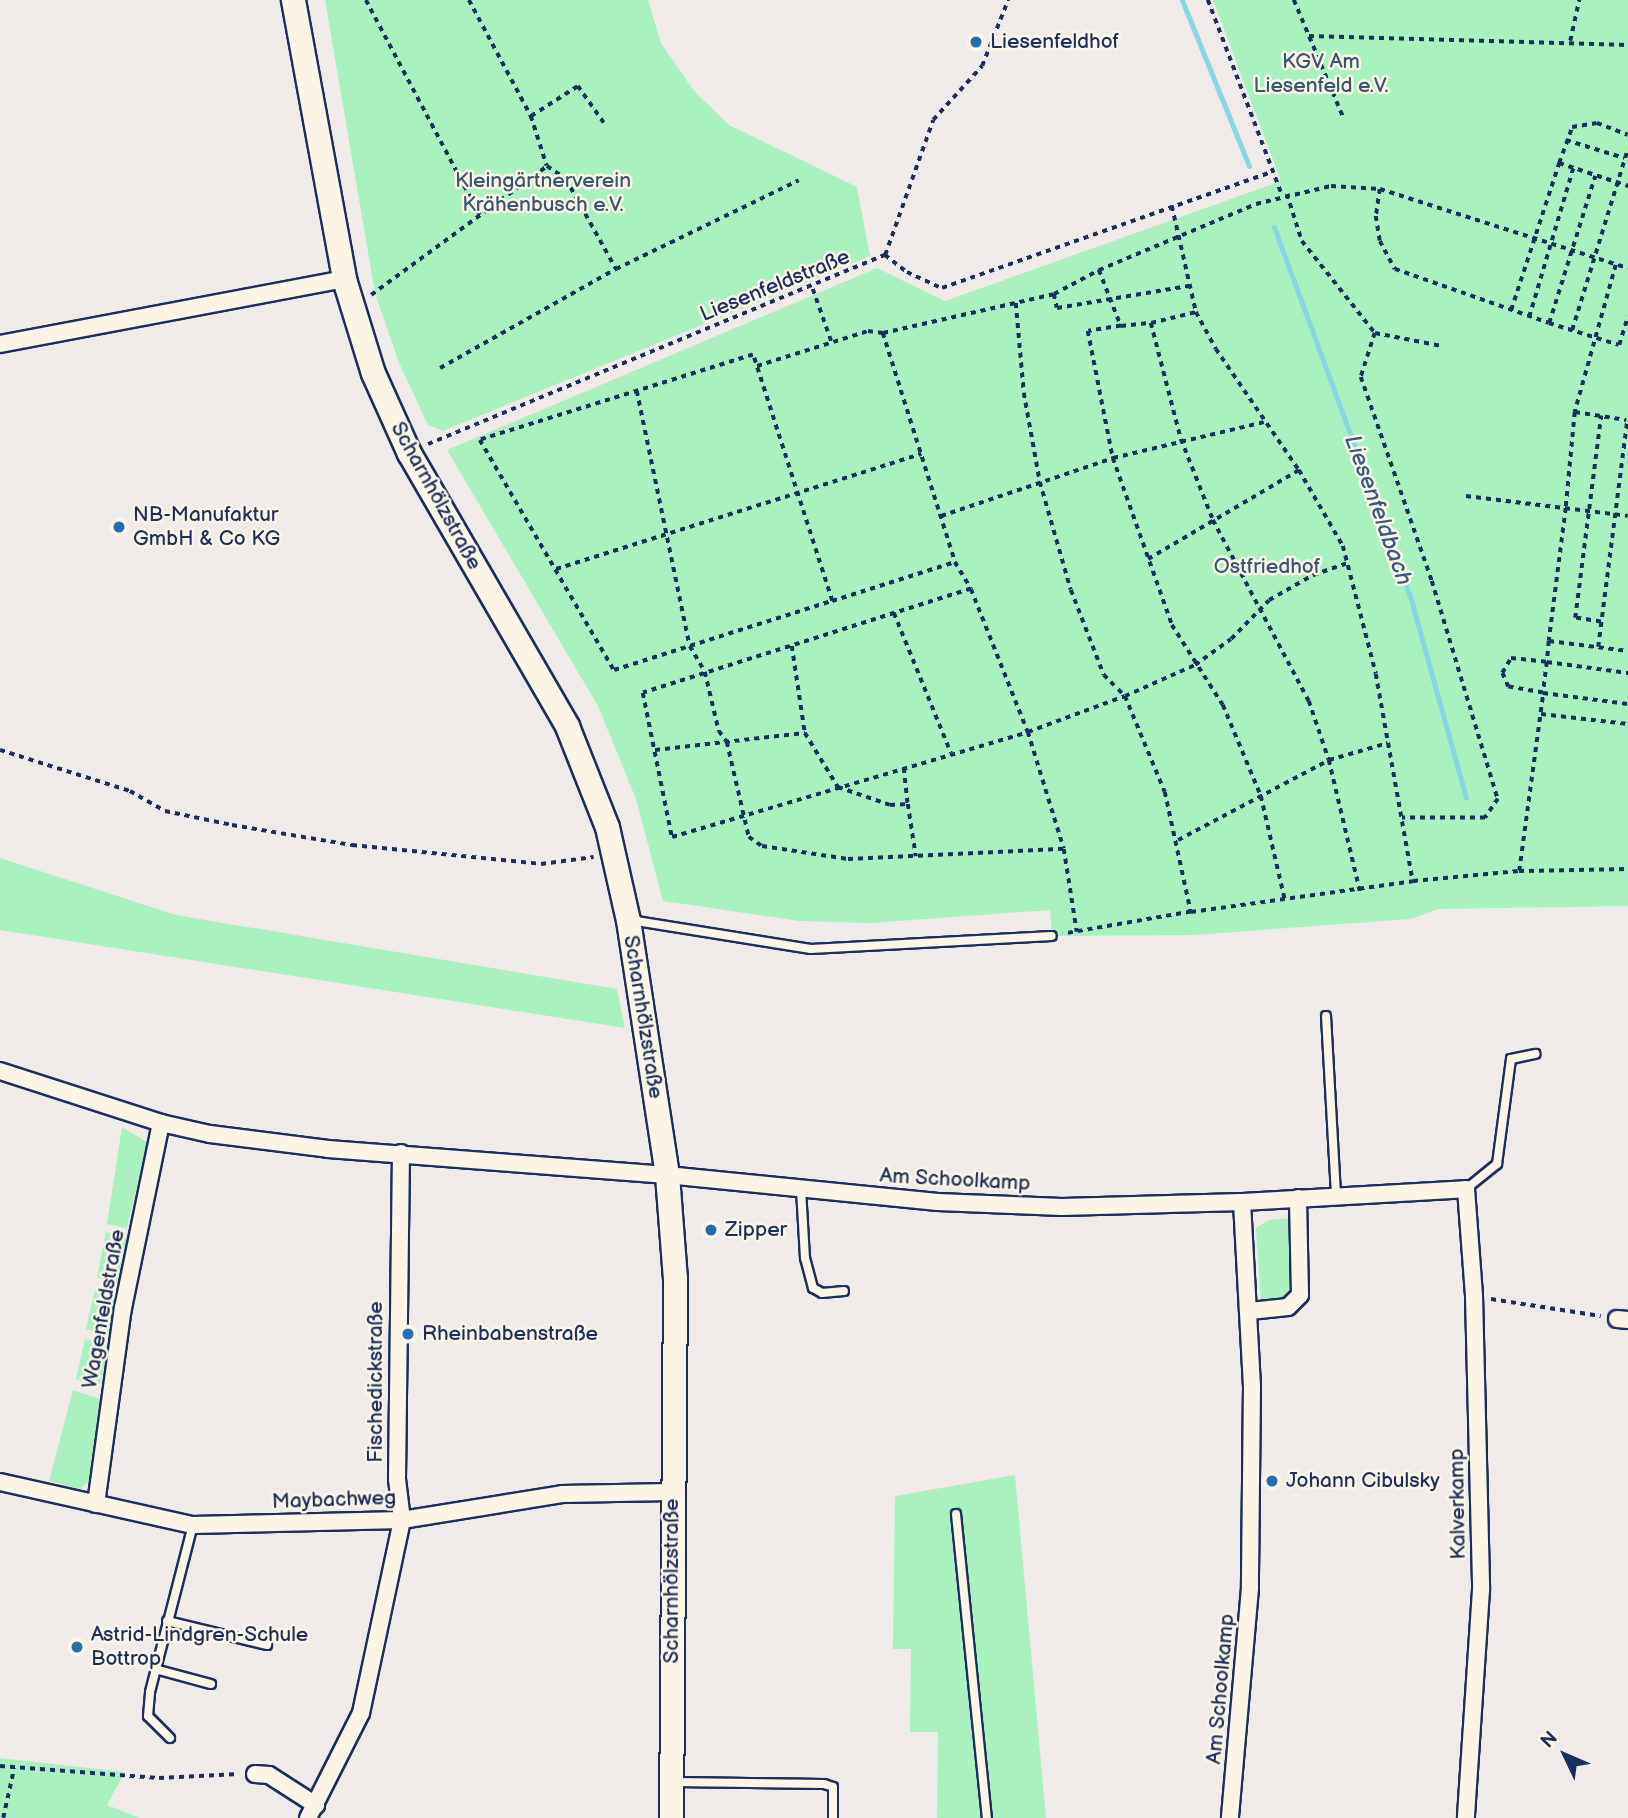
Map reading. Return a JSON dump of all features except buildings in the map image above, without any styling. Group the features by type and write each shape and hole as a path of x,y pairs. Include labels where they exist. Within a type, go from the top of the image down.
{"main road":[{"name":"Scharnhölzstraße","path":"293,0 344,279 373,373 409,453 567,726 590,776 614,855 628,920 667,1175 675,1278 671,1492 671,1818"}],"street":[{"path":"0,344 344,279"},
{"path":"0,1071 162,1123 263,1142 667,1175"},
{"name":"Wagenfeldstraße","path":"96,1504 123,1308 162,1123"},
{"name":"Fischedickstraße","path":"255,1774 269,1775 312,1812 361,1713 402,1520 397,1479 401,1153"},
{"name":"Am Schoolkamp","path":"667,1175 802,1189 1062,1207 1242,1202 1466,1189"},
{"name":"Kalverkamp","path":"1466,1189 1474,1296 1481,1590 1466,1818"},
{"path":"1250,1311 1288,1307 1300,1295 1298,1198"},
{"name":"Am Schoolkamp","path":"1230,1818 1250,1588 1250,1311 1242,1202"},
{"name":"Maybachweg","path":"0,1482 193,1525 402,1520 562,1494 671,1492"}],"lane":[{"path":"628,920 811,949 1052,936"},
{"path":"1326,1016 1336,1196"},
{"path":"1466,1189 1497,1164 1511,1059 1535,1054"},
{"path":"802,1189 805,1258 813,1288 822,1293 844,1291"},
{"path":"956,1514 988,1818"},
{"path":"170,1738 148,1716 155,1669 193,1525"},
{"path":"167,1621 267,1645"},
{"path":"155,1669 211,1684"},
{"path":"671,1782 824,1784 833,1787 832,1818"}],"path":[{"path":"366,0 480,215"},
{"path":"469,0 531,116 547,166 566,179 616,269"},
{"path":"1008,0 982,66 933,120 885,255 907,272 942,288 1272,172"},
{"path":"1208,0 1272,172 1302,241 1375,333 1443,346"},
{"path":"1294,0 1344,119"},
{"path":"1570,41 1579,0"},
{"path":"1309,36 1570,41 1628,45"},
{"path":"531,116 578,86 604,123"},
{"path":"1511,310 1572,127 1586,122 1628,135"},
{"path":"1566,140 1624,158"},
{"path":"1572,330 1628,148"},
{"path":"1559,163 1628,186"},
{"path":"351,304 393,281 547,166"},
{"path":"1529,317 1573,168"},
{"path":"1549,323 1595,176"},
{"path":"440,368 616,269 799,180"},
{"path":"757,366 868,331 884,333 1054,295 1099,270 1178,236 1284,195 1331,186 1380,189 1628,268"},
{"path":"1380,189 1376,216 1380,241 1395,269 1529,317 1619,345 1628,316"},
{"path":"1172,205 1188,286 1196,312 1264,422 1299,470 1343,546 1388,743 1413,881"},
{"name":"Liesenfeldstraße","path":"409,453 812,288 885,255"},
{"path":"1519,871 1544,693 1575,412 1594,336 1616,265"},
{"path":"1099,270 1121,326"},
{"path":"1054,295 1057,308 1188,286"},
{"path":"812,288 832,343"},
{"path":"1016,303 1024,393 1040,482 1071,590 1104,675 1125,696 1165,792 1178,840 1191,912"},
{"path":"1196,312 1151,323 1088,331 1113,458 1172,625 1195,665 1206,673 1223,705 1261,796 1285,900"},
{"path":"1151,323 1181,439 1213,520 1309,701 1329,760 1360,891"},
{"path":"884,333 955,562 971,589 1028,732 1064,849 1077,932"},
{"path":"1375,333 1361,377 1432,581 1498,799 1485,818 1402,818"},
{"path":"832,601 753,355 480,440 614,670 690,646 832,601 955,562"},
{"path":"637,391 690,646 705,672 719,731 727,742 742,818 749,837 762,845 848,859 1064,849"},
{"path":"1575,412 1627,420 1598,647"},
{"path":"1601,416 1575,618 1601,622"},
{"path":"941,516 1113,458 1181,439 1190,442 1264,422"},
{"path":"556,569 922,454"},
{"path":"1148,559 1299,470"},
{"path":"1466,496 1628,516"},
{"path":"971,589 643,693 672,837 1028,732 1125,696 1195,665 1262,609 1269,600 1313,575 1348,563"},
{"path":"894,613 951,753"},
{"path":"1549,641 1628,651"},
{"path":"792,646 805,733 838,787 890,805 908,804"},
{"path":"1628,673 1511,658 1502,673 1508,687 1628,704"},
{"path":"1541,714 1628,724"},
{"path":"655,750 805,733"},
{"path":"1178,840 1329,760 1388,743"},
{"path":"0,750 130,791 165,811 232,825 352,845 541,864 614,855"},
{"path":"904,767 916,856"},
{"path":"1052,936 1191,912 1360,891 1413,881 1519,871 1628,869"},
{"path":"1474,1296 1622,1319"},
{"path":"0,1766 159,1778 255,1774"},
{"path":"2,1818 14,1768"}],"green space":[{"name":"Kleingärtnerverein Krähenbusch e.V.","path":"325,0 648,0 661,43 694,91 729,125 857,187 870,256 443,431 428,425 399,363 375,293"},
{"name":"Ostfriedhof","path":"1213,0 1628,0 1628,906 1438,909 1411,919 1193,935 1052,936 1050,910 871,923 800,921 663,901 636,799 598,706 447,450 877,268 945,301 1281,181"},
{"path":"0,858 176,915 617,989 625,1028 0,930"},
{"path":"122,1127 147,1142 127,1228 107,1224"},
{"path":"1289,1218 1293,1290 1285,1301 1261,1302 1256,1228 1269,1220"},
{"path":"106,1232 128,1238 119,1283 115,1284 97,1277"},
{"path":"95,1290 117,1294 109,1336 86,1329"},
{"path":"85,1339 108,1345 100,1387 76,1379"},
{"path":"73,1390 100,1399 92,1478 80,1489 49,1481"},
{"path":"1015,1475 1046,1818 937,1818 938,1732 910,1732 911,1649 893,1649 895,1496"},
{"path":"0,1758 125,1772 107,1805 140,1818 0,1818"}],"waterway":[{"path":"1182,0 1249,166"},
{"name":"Liesenfeldbach","path":"1274,227 1412,603 1466,798"}],"place":[{"name":"Liesenfeldhof","path":"976,42"},
{"name":"NB-Manufaktur GmbH & Co KG","path":"119,527"},
{"name":"Zipper","path":"711,1230"},
{"name":"Rheinbabenstraße","path":"408,1334"},
{"name":"Johann Cibulsky","path":"1272,1481"},
{"name":"Astrid-Lindgren-Schule Bottrop","path":"77,1647"}],"park label":[{"name":"KGV Am Liesenfeld e.V.","path":"1321,74"}]}
